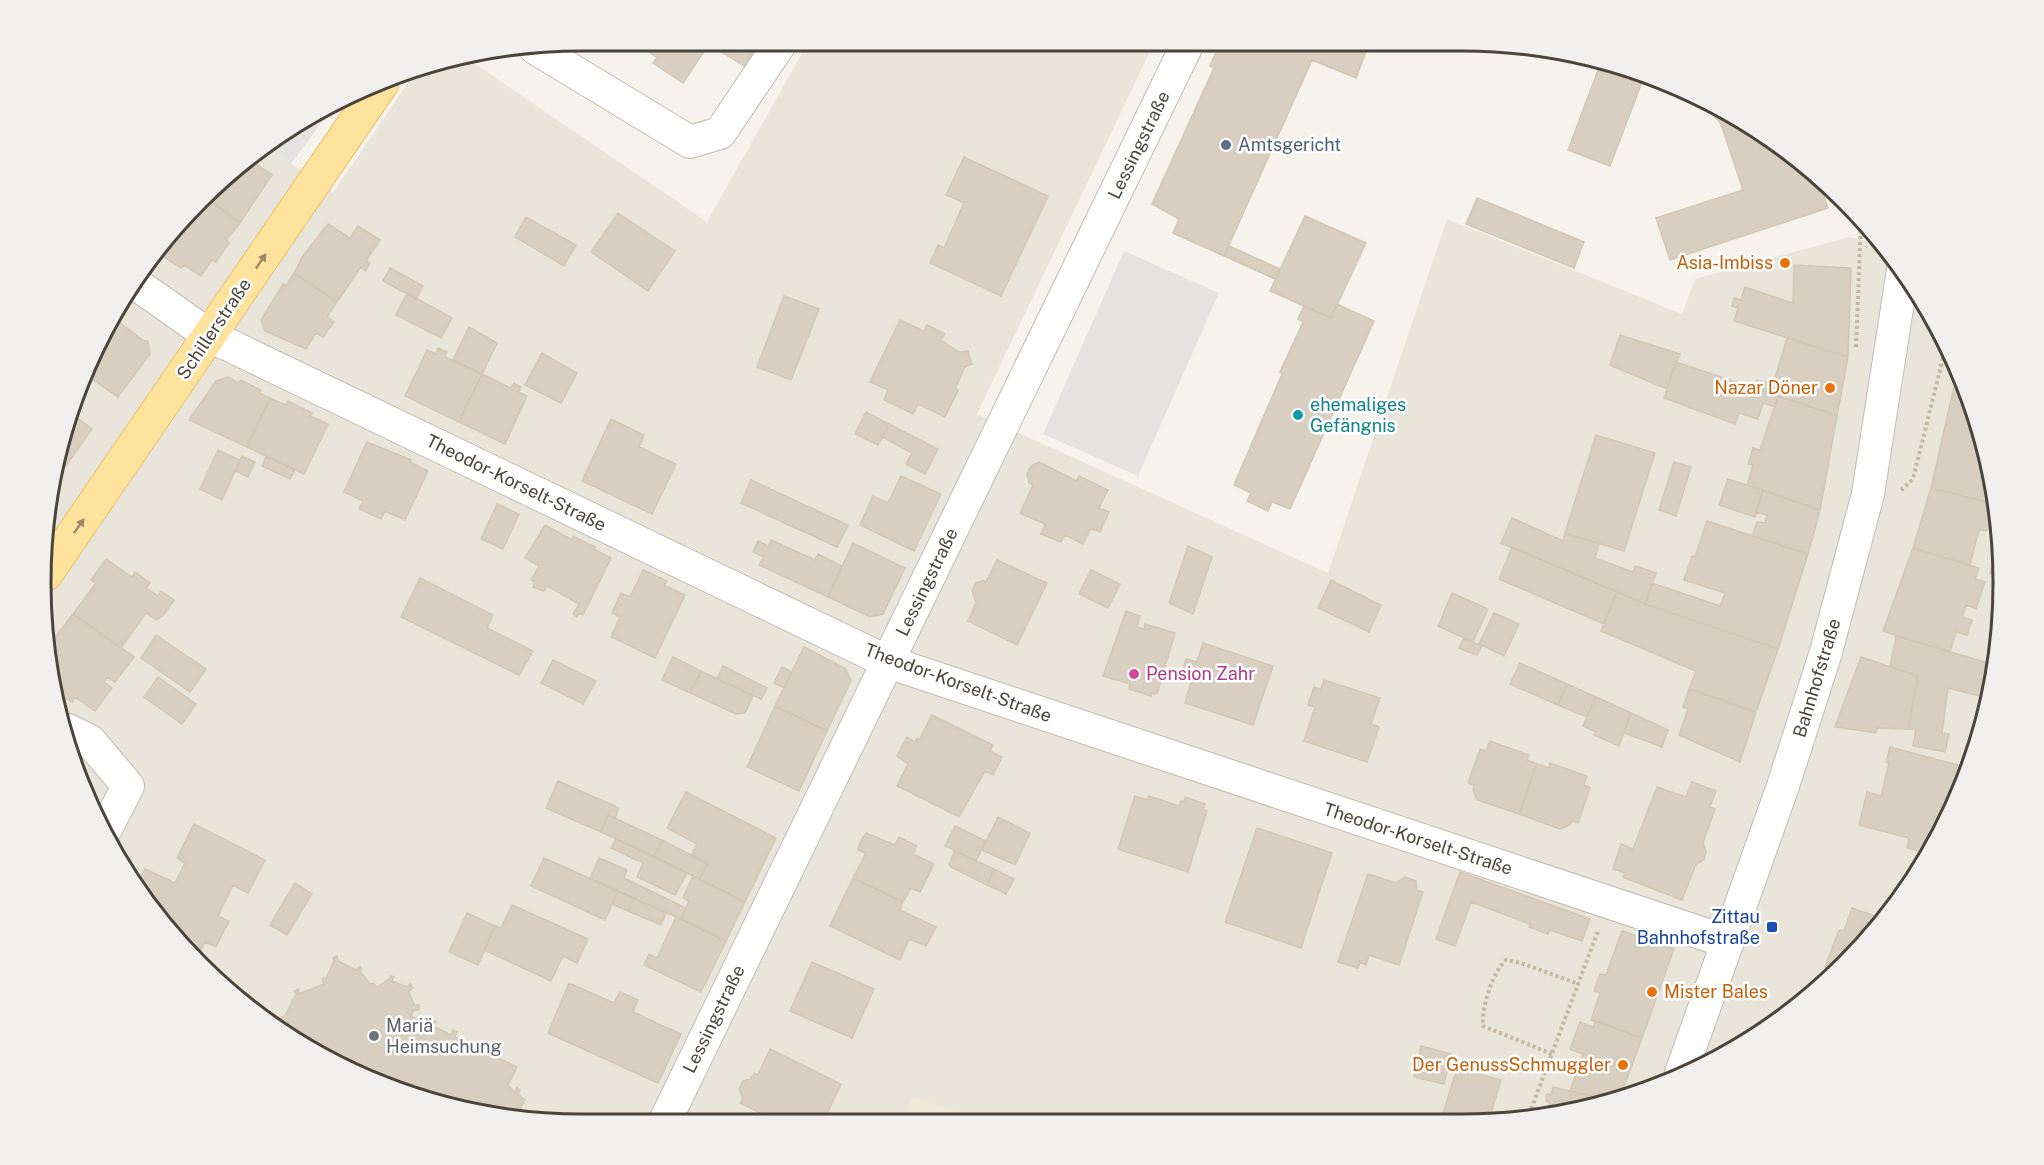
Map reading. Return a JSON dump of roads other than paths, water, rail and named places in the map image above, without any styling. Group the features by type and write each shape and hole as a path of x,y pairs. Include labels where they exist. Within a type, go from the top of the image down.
{"main road":[{"name":"Schillerstraße","path":"51,566 375,93"}],"street":[{"path":"543,53 690,142 720,133 775,51"},
{"name":"Lessingstraße","path":"668,1114 1185,51"},
{"name":"Bahnhofstraße","path":"1685,1065 1784,786 1823,664 1868,494 1901,284"},
{"name":"Theodor-Korselt-Straße","path":"141,287 210,336 888,662 1728,942"},
{"path":"73,732 90,741 128,786 109,824"}],"place":[{"name":"Amtsgericht","path":"1226,145"},
{"name":"Asia-Imbiss","path":"1785,263"},
{"name":"Nazar Döner","path":"1830,388"},
{"name":"ehemaliges Gefängnis","path":"1298,415"},
{"name":"Pension Zahr","path":"1134,674"},
{"name":"Zittau Bahnhofstraße","path":"1772,927"},
{"name":"Mister Bales","path":"1652,992"},
{"name":"Mariä Heimsuchung","path":"374,1036"},
{"name":"Der GenussSchmuggler","path":"1623,1065"}]}
